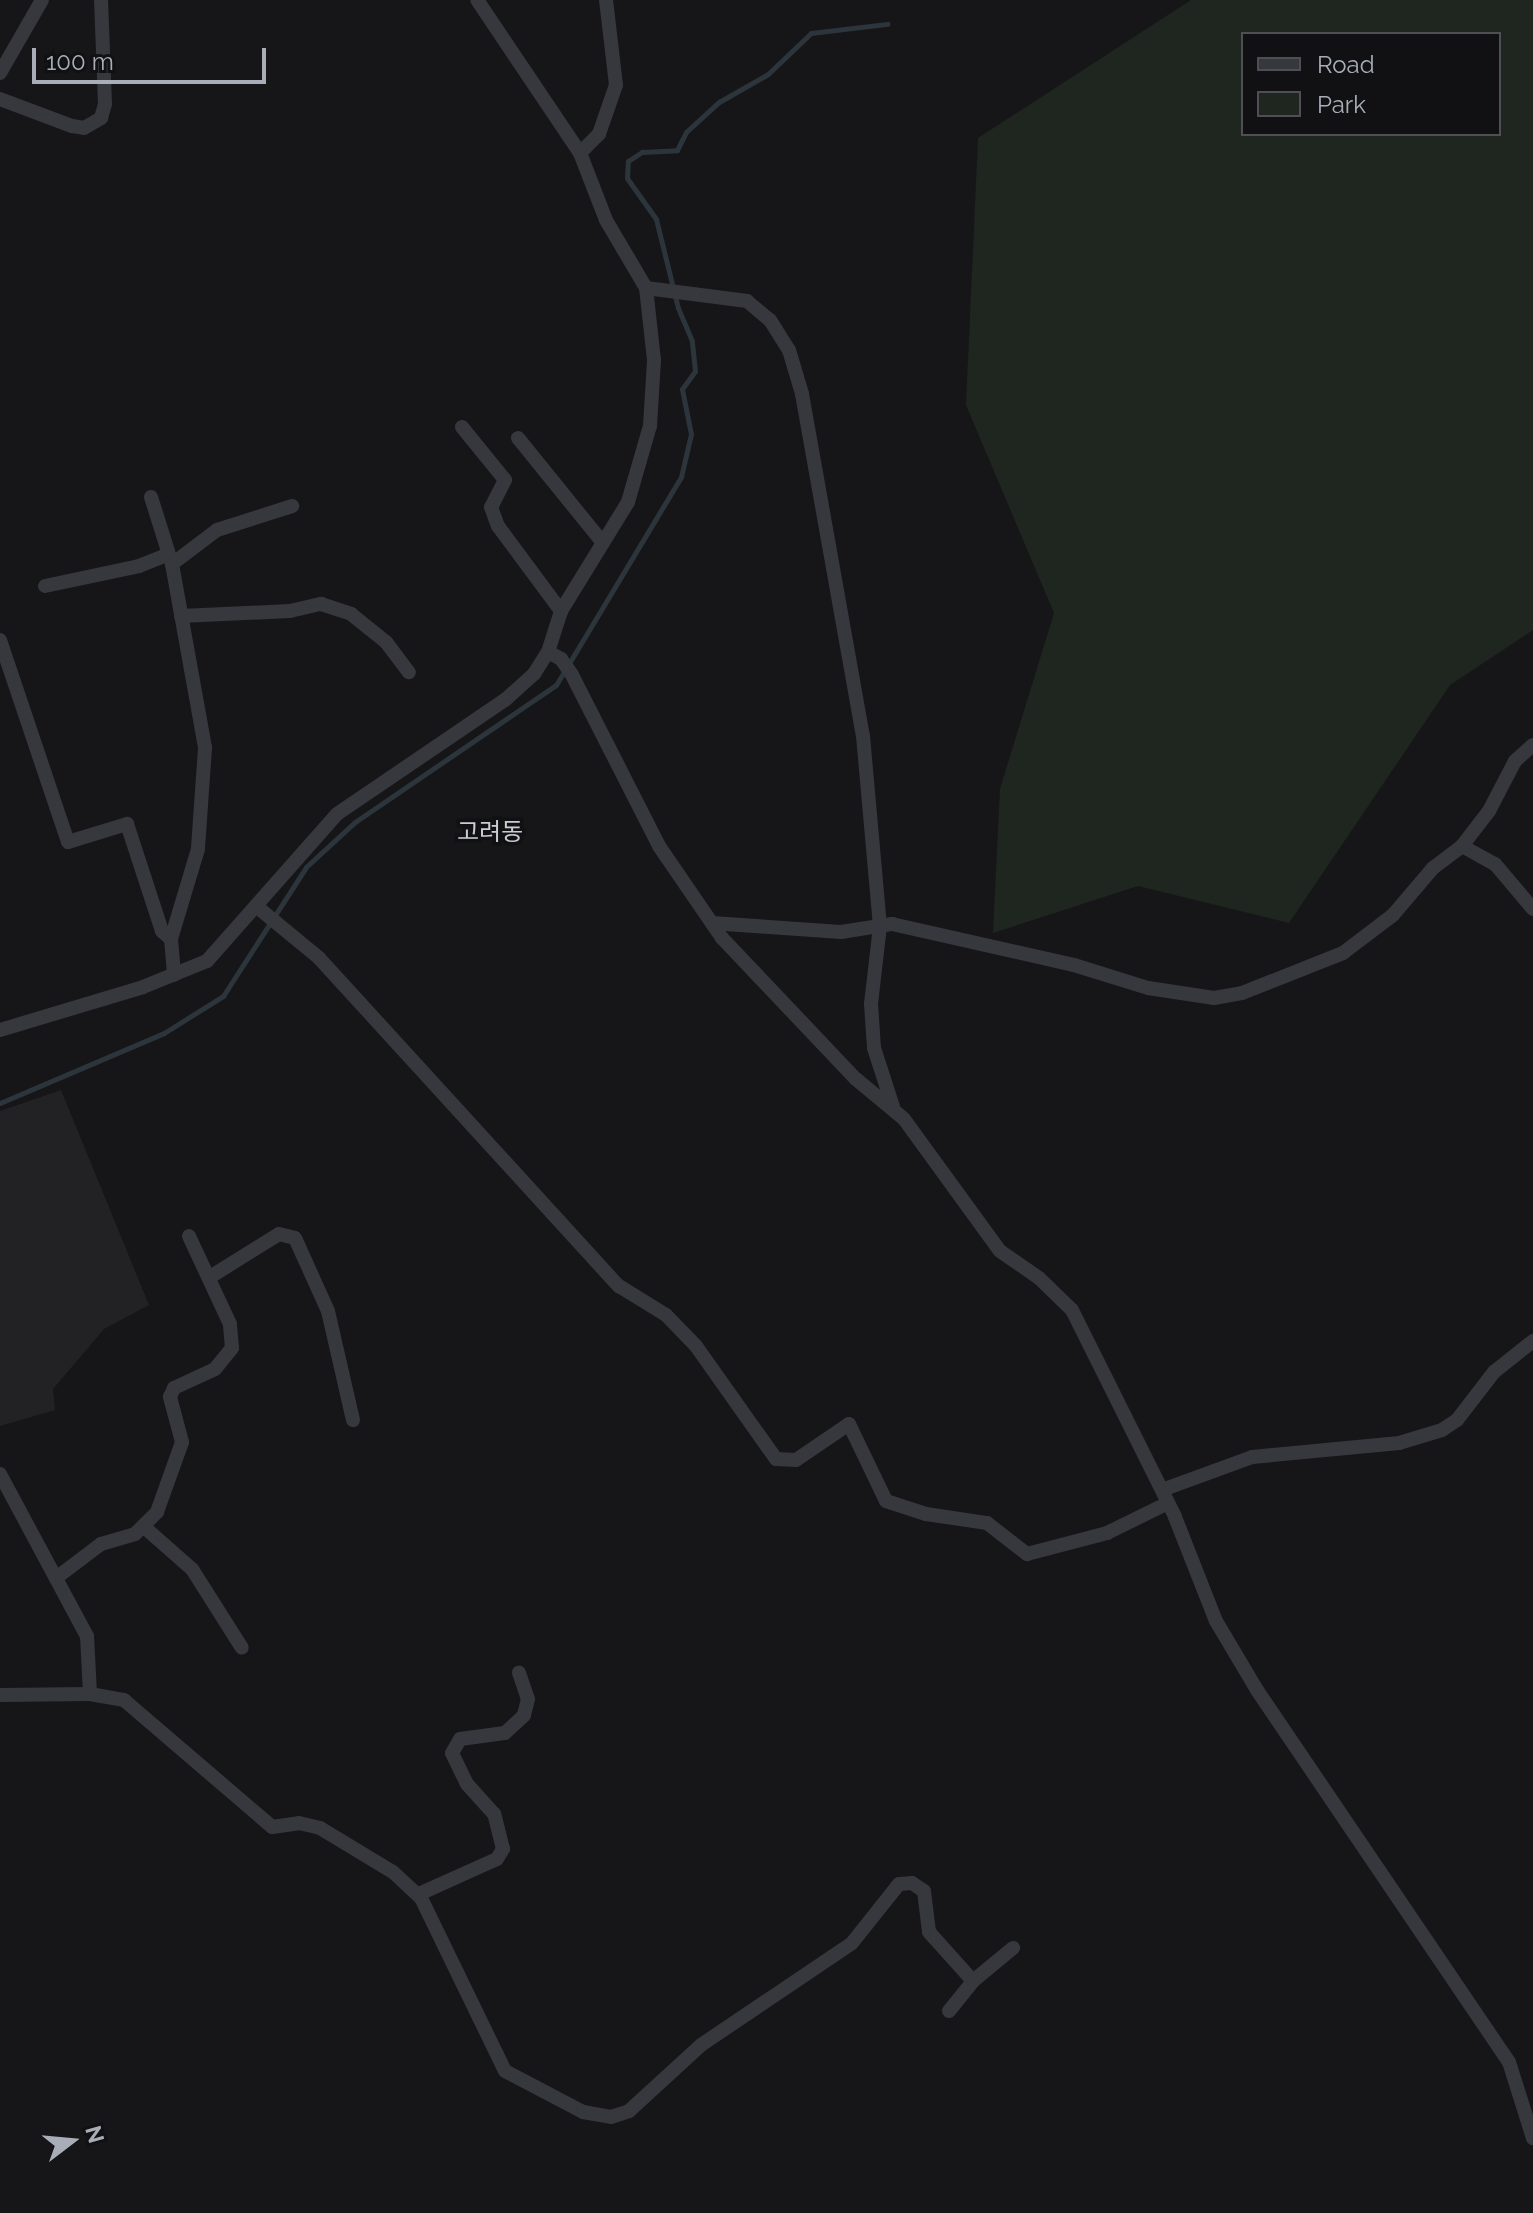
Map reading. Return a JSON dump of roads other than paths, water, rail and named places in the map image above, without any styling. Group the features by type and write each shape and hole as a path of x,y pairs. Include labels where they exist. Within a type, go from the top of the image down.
{"street":[{"path":"0,73 42,0"},
{"path":"0,99 72,126 84,128 101,118 105,104 101,0"},
{"path":"0,1030 174,975 207,961 259,908 337,814 505,700 555,656 561,611 628,502 650,426 654,360 646,288 606,220 580,153 477,0"},
{"path":"580,153 599,134 616,85 606,0"},
{"path":"646,288 747,301 770,320 789,350 802,394 863,736 880,926 871,1004 874,1048 895,1111"},
{"path":"462,427 505,480 491,507 498,526 561,611"},
{"path":"518,438 603,543"},
{"path":"151,497 170,559 205,748 198,849 171,939 174,975"},
{"path":"45,586 170,559 217,530 292,506"},
{"path":"181,616 290,611 321,604 351,614 386,642 409,672"},
{"path":"0,640 68,842 127,824 162,931 171,939"},
{"path":"555,656 572,675 659,846 712,923 856,1079 895,1111 1000,1251 1039,1278 1072,1310 1165,1496 1216,1621 1257,1690 1509,2062 1533,2138"},
{"path":"712,923 841,932 892,924 1074,965 1148,988 1226,998 1343,953 1393,915 1433,868 1462,846 1489,811 1515,761 1533,745"},
{"path":"1462,846 1495,864 1533,909"},
{"path":"259,908 279,923 464,1111 619,1286 666,1315 696,1346 776,1459 796,1460 849,1424 886,1501 926,1514 987,1523 1027,1554 1107,1533 1165,1496 1252,1457 1399,1443 1442,1430 1457,1420 1494,1372 1533,1341"},
{"path":"210,1277 279,1234 295,1238 328,1311 353,1420"},
{"path":"56,1578 101,1544 135,1534 157,1512 182,1442 170,1397 174,1388 215,1369 232,1348 230,1324 189,1236"},
{"path":"0,1474 87,1636 90,1694"},
{"path":"143,1526 192,1569 242,1648"},
{"path":"419,1894 497,1859 503,1849 494,1814 467,1784 452,1753 460,1739 505,1733 524,1715 528,1699 519,1673"},
{"path":"0,1695 90,1694 124,1700 272,1827 299,1823 320,1828 393,1872 419,1894 505,2071 583,2112 611,2117 629,2111 701,2045 852,1943 899,1884 912,1883 924,1891 929,1932 973,1981"},
{"path":"949,2011 973,1981 1013,1948"}],"waterway":[{"path":"0,1103 164,1033 223,996 306,867 355,822 556,685 681,477 691,434 682,389 695,371 692,341 678,308 656,219 627,178 628,161 642,152 677,150 686,132 719,102 768,74 811,33 887,24"}],"district":[{"name":"고려동","path":"490,832"}]}
